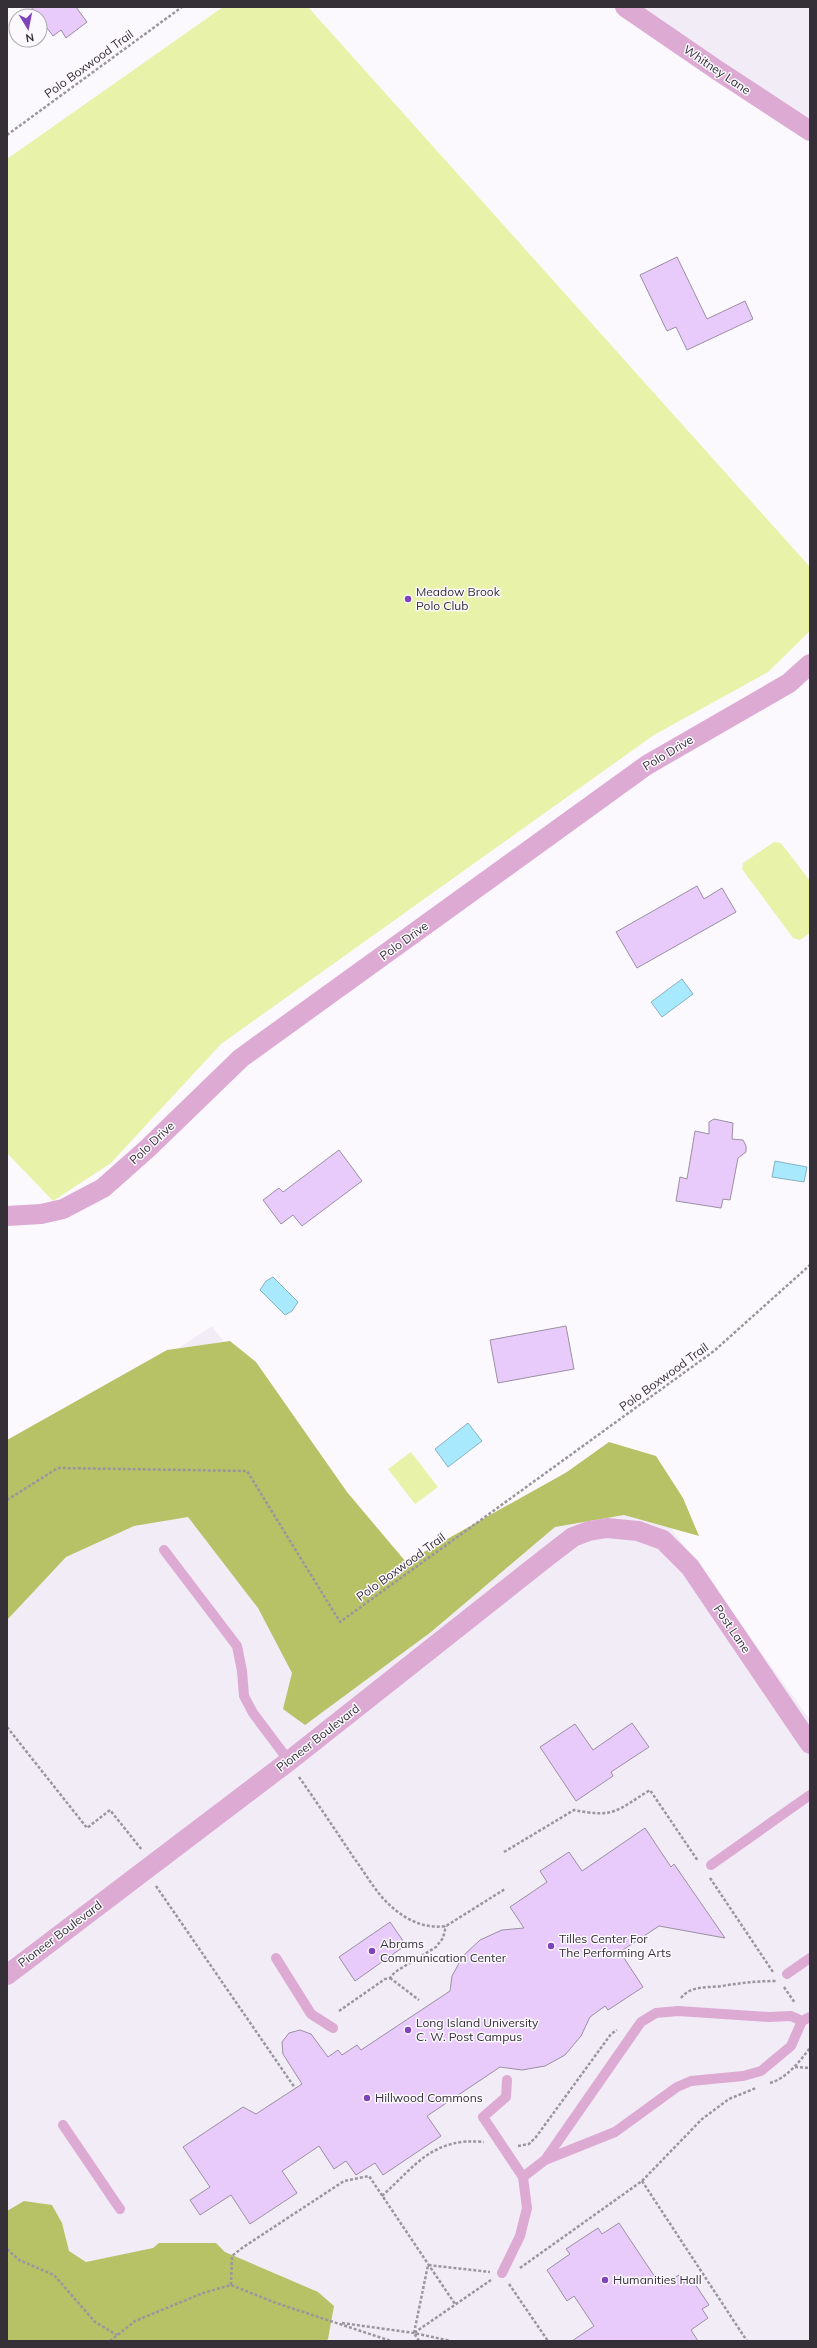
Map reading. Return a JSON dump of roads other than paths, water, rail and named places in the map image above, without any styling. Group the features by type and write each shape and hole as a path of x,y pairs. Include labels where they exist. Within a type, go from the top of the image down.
{"street":[{"name":"Whitney Lane","path":"625,7 716,70 810,131"},
{"name":"Polo Drive","path":"7,1216 41,1214 63,1209 103,1188 147,1149 241,1058 647,764 789,683 810,664"},
{"name":"Pioneer Boulevard","path":"7,1974 289,1761 573,1537 589,1530 607,1528 638,1531"},
{"name":"Post Lane","path":"638,1531 663,1540 690,1567 810,1744"}],"lane":[{"path":"164,1550 237,1646 242,1671 244,1696 253,1713 289,1761"},
{"path":"711,1865 810,1795"},
{"path":"276,1958 312,2014 333,2028"},
{"path":"784,1977 810,1958"},
{"path":"523,2177 545,2160 614,2132 677,2087 691,2081 743,2076 761,2070 791,2046 806,2019 791,2016 769,2017 678,2011 656,2013 641,2022 545,2160"},
{"path":"504,2276 520,2236 527,2208 523,2177 483,2117 506,2097 508,2080"},
{"path":"63,2125 120,2209"}],"water":[{"path":"682,979 693,994 662,1017 651,1002"},
{"path":"775,1161 807,1167 804,1182 772,1177"},
{"path":"273,1277 298,1302 292,1311 285,1315 260,1290 266,1281"},
{"path":"468,1423 482,1441 448,1467 435,1449"}],"place":[{"name":"Meadow Brook Polo Club","path":"408,599"},
{"name":"Tilles Center For The Performing Arts","path":"551,1946"},
{"name":"Abrams Communication Center","path":"372,1951"},
{"name":"Long Island University C. W. Post Campus","path":"408,2030"},
{"name":"Hillwood Commons","path":"367,2098"},
{"name":"Humanities Hall","path":"605,2280"}]}
